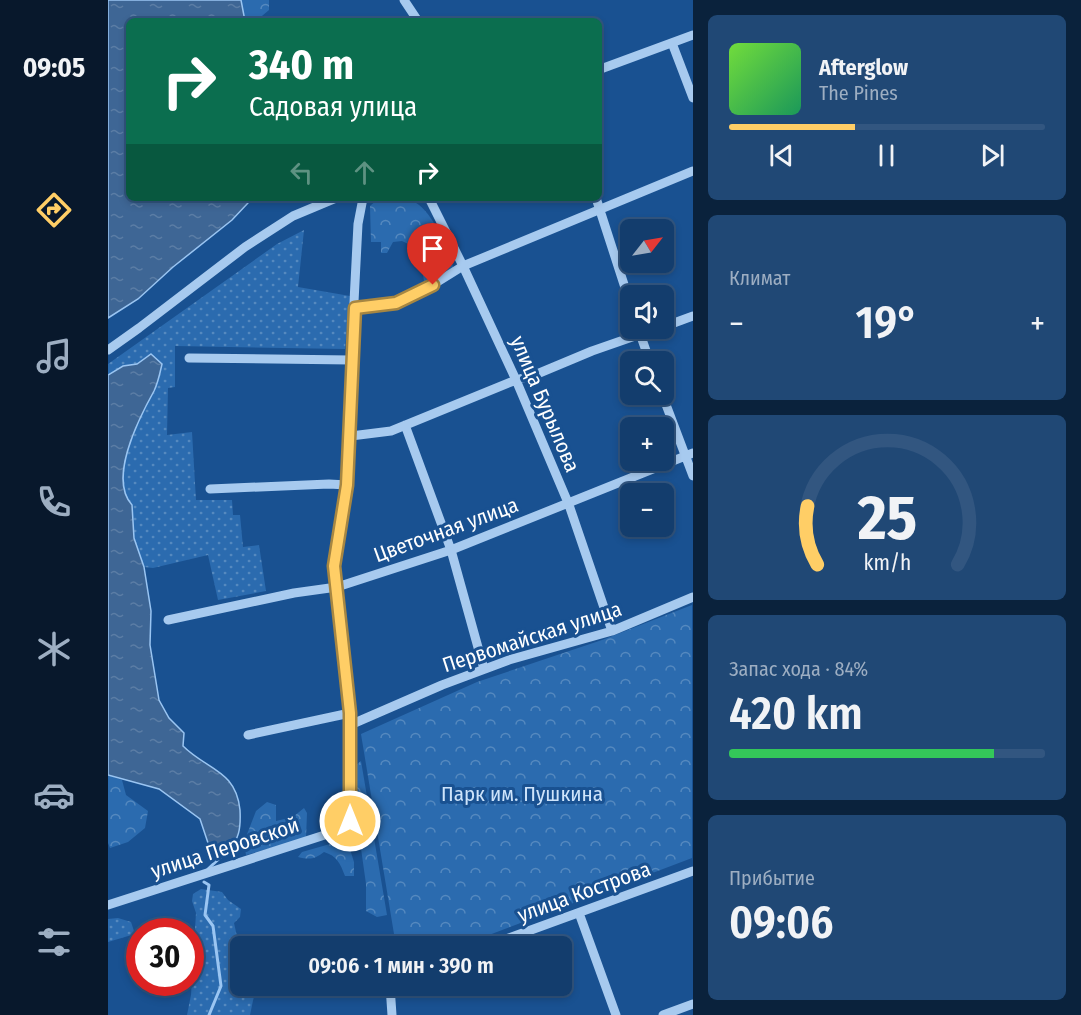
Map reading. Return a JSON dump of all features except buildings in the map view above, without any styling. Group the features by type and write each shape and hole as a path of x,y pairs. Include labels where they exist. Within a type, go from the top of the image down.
{"street":[{"path":"404,0 416,18"},
{"path":"602,69 693,35"},
{"path":"672,43 693,98"},
{"path":"355,308 396,303 418,294 463,266 693,171"},
{"path":"108,350 244,247 292,216 329,201"},
{"path":"350,725 334,566 347,485 351,436 351,360 358,224 362,201"},
{"name":"улица Бурылова","path":"430,201 516,380 568,505 612,631"},
{"path":"597,201 624,285"},
{"path":"674,323 693,316"},
{"path":"351,436 391,431 622,339"},
{"path":"189,358 351,360"},
{"path":"667,405 689,455 693,476"},
{"path":"405,425 451,550 484,669"},
{"name":"Цветочная улица","path":"168,620 294,593 337,587 451,550 689,455"},
{"path":"210,489 329,483 347,485"},
{"name":"Первомайская улица","path":"350,725 484,669 612,631 693,597"},
{"path":"248,735 350,713"},
{"name":"улица Перовской","path":"108,905 337,831 350,821 350,725"},
{"name":"улица Кострова","path":"514,936 693,871"},
{"path":"579,912 616,1015"},
{"path":"391,996 392,1015"},
{"path":"663,1015 693,1004"}],"green space":[{"path":"241,0 269,0 269,10 260,18 244,18"},
{"path":"376,201 417,203 437,228 454,269 443,278 424,281 419,249 402,241 393,242 387,253 381,253 381,242 371,242 370,206"},
{"path":"304,230 298,287 350,296 345,349 175,346 175,387 168,388 167,435 192,432 196,500 232,500 233,515 240,515 243,547 259,545 266,591 218,600 208,555 153,568 144,567 134,538 132,505 125,495 122,470 134,429 155,386 151,354 137,364 123,366 108,375 108,364 277,244"},
{"name":"Парк им. Пушкина","path":"692,605 692,858 486,936 394,936 361,734 477,682 602,640"},
{"path":"361,761 387,915 377,917 366,911 366,884 358,827 356,765"},
{"path":"108,775 122,780 126,795 148,811 145,828 128,842 110,848 108,843"},
{"path":"267,802 276,805 276,821 293,817 304,808 307,813 306,838 246,855 244,842 256,811"},
{"path":"337,842 348,843 354,862 354,876 345,876 338,861 324,852 312,858 298,857 302,852"},
{"path":"201,889 222,892 228,900 241,909 240,917 234,923 237,936 230,936 230,996 254,996 250,1015 187,1015 191,996 204,996 204,918 196,918 193,894"},
{"path":"118,918 126,920 126,937 108,942 108,919"}],"water":[{"path":"108,0 241,0 244,18 126,18 126,201 248,201 248,203 232,220 173,267 138,299 108,318"},
{"path":"151,354 162,364 155,388 128,448 123,480 125,494 132,505 134,538 144,567 151,611 150,645 159,700 169,718 184,733 183,746 227,778 237,797 240,828 228,854 210,849 200,819 159,789 108,775 108,375 123,366 137,364"}],"waterway":[{"path":"208,869 223,855 223,850"},
{"path":"204,882 209,885 205,915 213,926 221,986 209,1015"}],"route":[{"path":"350,821 350,713 334,566 347,485 351,436 351,360 355,308 396,303 433,285"}]}
